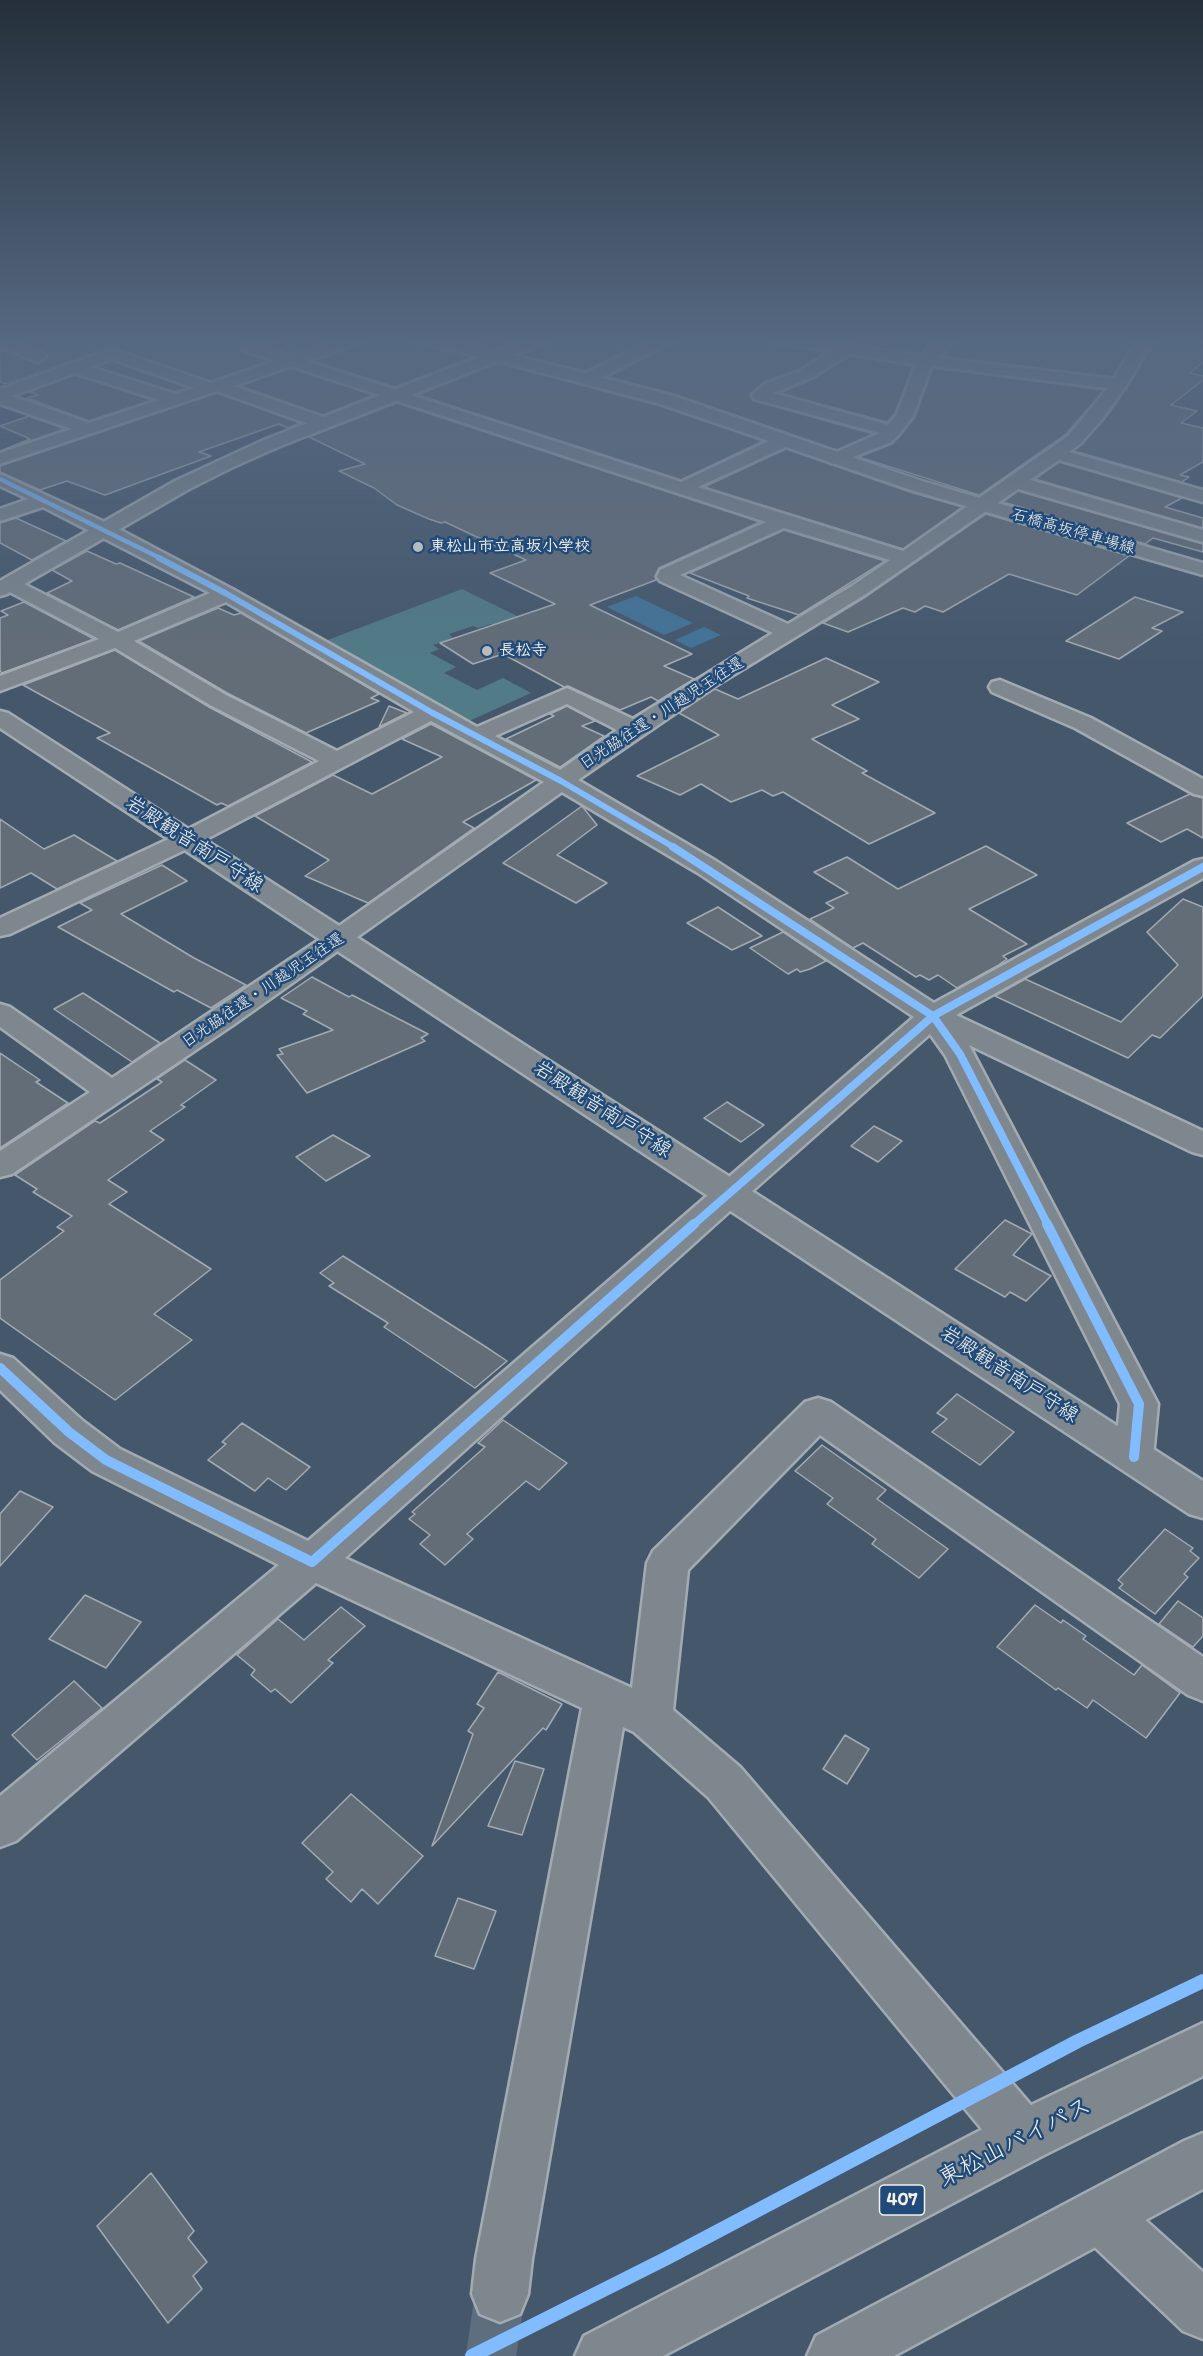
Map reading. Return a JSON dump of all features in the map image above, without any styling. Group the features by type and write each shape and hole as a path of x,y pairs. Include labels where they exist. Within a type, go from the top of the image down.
{"main road":[{"path":"0,459 36,447"},
{"path":"5,587 182,484 266,447"},
{"path":"554,447 906,558"},
{"path":"682,488 771,447"},
{"name":"石橋高坂停車場線","path":"801,447 981,505 1203,569"},
{"path":"836,459 864,447"},
{"name":"日光脇往還・川越児玉往還","path":"0,1166 339,939 634,729 906,558 1065,447"},
{"path":"1056,454 1203,496"},
{"path":"0,479 104,529 227,594 431,712 561,781 707,867 933,1016 1203,1144"},
{"path":"1016,482 1203,536"},
{"path":"0,515 44,500"},
{"path":"783,521 668,574 667,577 789,632"},
{"path":"5,587 117,640 219,700 338,761"},
{"path":"0,684 117,640 227,594"},
{"path":"1000,687 1083,723 1203,789"},
{"path":"478,735 567,695 634,729"},
{"path":"0,902 12,923 186,840 431,712"},
{"name":"岩殿観音南戸守線","path":"0,718 1203,1502"},
{"path":"0,1826 312,1562 933,1016 1194,880"},
{"path":"0,1013 111,1092"},
{"path":"933,1016 960,1054 1139,1404 1134,1457"},
{"path":"0,1368 69,1432 105,1460 312,1562 650,1718 724,1782 1023,2137"},
{"path":"650,1718 668,1563 818,1413 1203,1681"},
{"path":"500,2294 504,2259 606,1696"},
{"name":"東松山バイパス","path":"604,2356 1023,2137 1203,2049"},
{"path":"836,2356 1203,2160"},
{"path":"1101,2216 1203,2311"}],"green space":[{"path":"462,589 519,617 514,637 491,624 478,628 473,626 449,634 453,638 433,645 439,649 430,653 456,667 444,673 477,690 503,678 531,693 469,721 325,641"}],"water":[{"path":"636,596 693,623 664,635 607,607"},
{"path":"704,627 721,635 691,648 675,640"}],"building":[{"path":"57,447 213,447 199,452 211,456 105,495 67,481 40,490 0,472 0,466"},
{"path":"330,447 531,447 760,522 659,568 655,576 656,580 590,605 692,654 664,666 694,679 658,701 651,697 620,710 568,686 564,687 503,654 473,664 440,643 555,604 490,573 526,560 445,522 429,519 397,505 374,488 339,471 365,464"},
{"path":"579,447 750,447 681,480"},
{"path":"828,447 844,447 837,450"},
{"path":"885,447 1048,447 979,495 859,457"},
{"path":"1078,447 1203,447 1203,462 1180,475 1189,477 1182,482 1074,451"},
{"path":"786,449 910,492 962,507 903,549 704,487"},
{"path":"1059,462 1182,498 1165,507 1203,518 1203,528 1035,479"},
{"path":"1018,491 1203,544 1203,552 1153,538 1145,544 1003,502"},
{"path":"986,514 1129,556 1077,595 1009,574 943,612 925,606 915,612 903,608 848,632 823,623 867,596"},
{"path":"16,518 66,541 32,560 0,543 0,523"},
{"path":"784,530 885,561 799,615 747,598 749,596 690,573"},
{"path":"87,551 116,564 120,563 194,597 118,630 47,593 72,581 52,570"},
{"path":"1135,597 1183,612 1152,628 1162,631 1119,659 1066,641"},
{"path":"24,602 94,639 2,673 0,671 0,618 8,615 1,611"},
{"path":"218,608 234,615 241,613 379,694 371,698 379,701 306,733 227,693 139,641"},
{"path":"115,650 209,707 312,762 228,806 221,803 217,805 97,738 110,733 23,685"},
{"path":"826,658 879,682 832,705 859,719 812,739 867,771 862,773 935,813 869,844 783,792 773,796 762,790 731,802 701,784 680,795 637,776 719,735 679,713 715,689 738,699"},
{"path":"389,706 407,713 379,727"},
{"path":"567,706 595,721 582,726 604,736 560,767 506,739 554,716 550,714"},
{"path":"431,724 536,780 463,822 474,828 368,903 305,876 329,860 255,816 333,775 372,794 442,757 402,739"},
{"path":"1190,794 1203,798 1203,838 1187,829 1161,842 1127,823"},
{"path":"582,806 597,825 557,855 607,883 576,903 503,863"},
{"path":"0,819 44,849 74,835 117,861 57,889 31,873 0,888"},
{"path":"986,846 1037,875 969,909 1027,944 1003,956 1007,959 997,966 957,988 938,975 929,980 920,975 916,977 863,943 853,948 810,919 834,908 826,903 848,893 814,872 847,857 898,889"},
{"path":"162,865 187,881 121,914 194,958 246,985 211,1008 177,990 174,992 58,927 92,910 80,903"},
{"path":"1183,899 1203,907 1203,996 1160,1038 1152,1035 1128,1058 995,996 1025,979 1121,1022 1178,965 1147,932"},
{"path":"718,907 762,936 732,950 687,923"},
{"path":"783,932 826,961 810,969 800,972 797,969 788,974 750,948"},
{"path":"312,977 428,1034 421,1038 425,1041 307,1093 277,1055 283,1054 279,1049 333,1030 303,1014 307,1011 281,998"},
{"path":"83,993 160,1043 132,1062 54,1009"},
{"path":"0,1053 40,1080 36,1082 68,1103 0,1148"},
{"path":"185,1060 216,1080 181,1105 185,1107 150,1131 164,1140 108,1180 127,1192 109,1204 211,1269 154,1314 192,1340 115,1400 0,1318 0,1280 64,1231 57,1227 72,1216 33,1192 37,1189 15,1175 95,1121 100,1123 162,1082 157,1079"},
{"path":"727,1102 764,1125 741,1142 704,1118"},
{"path":"874,1126 902,1141 878,1162 851,1146"},
{"path":"333,1135 370,1156 326,1181 296,1157"},
{"path":"1005,1220 1032,1234 1013,1255 1051,1276 1026,1301 1010,1292 1005,1297 955,1269"},
{"path":"343,1256 507,1361 475,1388 384,1327 388,1323 329,1286 334,1283 320,1273"},
{"path":"957,1394 1014,1432 980,1465 932,1432 947,1419 937,1413"},
{"path":"503,1420 567,1463 539,1490 526,1481 467,1534 473,1539 445,1565 420,1544 430,1535 409,1519 415,1514 412,1512 485,1447 478,1443"},
{"path":"242,1423 310,1467 286,1490 268,1478 255,1491 208,1460 226,1444 222,1442"},
{"path":"822,1445 886,1490 877,1499 948,1549 919,1578 872,1544 876,1539 827,1504 833,1498 795,1471"},
{"path":"20,1491 53,1507 0,1566 0,1514"},
{"path":"1165,1529 1193,1548 1190,1551 1199,1558 1184,1574 1188,1577 1155,1614 1119,1588 1123,1584 1118,1580"},
{"path":"85,1595 141,1622 106,1668 49,1639"},
{"path":"1178,1601 1203,1618 1203,1636 1193,1647 1159,1624"},
{"path":"1035,1605 1061,1623 1063,1620 1086,1636 1083,1639 1134,1675 1142,1665 1180,1693 1146,1738 1093,1700 1087,1708 1058,1688 1056,1690 997,1647"},
{"path":"341,1607 365,1626 328,1660 333,1663 291,1703 275,1689 271,1692 251,1675 255,1670 237,1655 278,1619 304,1640"},
{"path":"498,1672 562,1704 546,1730 543,1728 432,1846 473,1734 468,1731 484,1708 477,1704"},
{"path":"74,1681 102,1708 37,1760 12,1735"},
{"path":"845,1735 869,1749 847,1784 823,1769"},
{"path":"515,1761 544,1769 522,1835 488,1826"},
{"path":"351,1794 423,1856 378,1904 362,1889 351,1902 326,1879 333,1872 302,1843"},
{"path":"458,1898 496,1911 474,1969 435,1956"},
{"path":"151,2173 194,2231 188,2238 207,2262 193,2276 202,2289 168,2323 97,2226"}],"tunnel":[{"path":"491,2356 500,2294"}],"cycle path":[{"path":"0,479 104,529 227,594 431,712 561,781 707,867 933,1016 960,1054 1139,1404 1134,1457"},
{"path":"0,1368 69,1432 106,1460 312,1562 933,1016 1203,867"},
{"path":"472,2356 669,2257 1078,2041 1203,1981"}],"place":[{"name":"東松山市立高坂小学校","path":"418,547"},
{"name":"長松寺","path":"487,651"}]}
